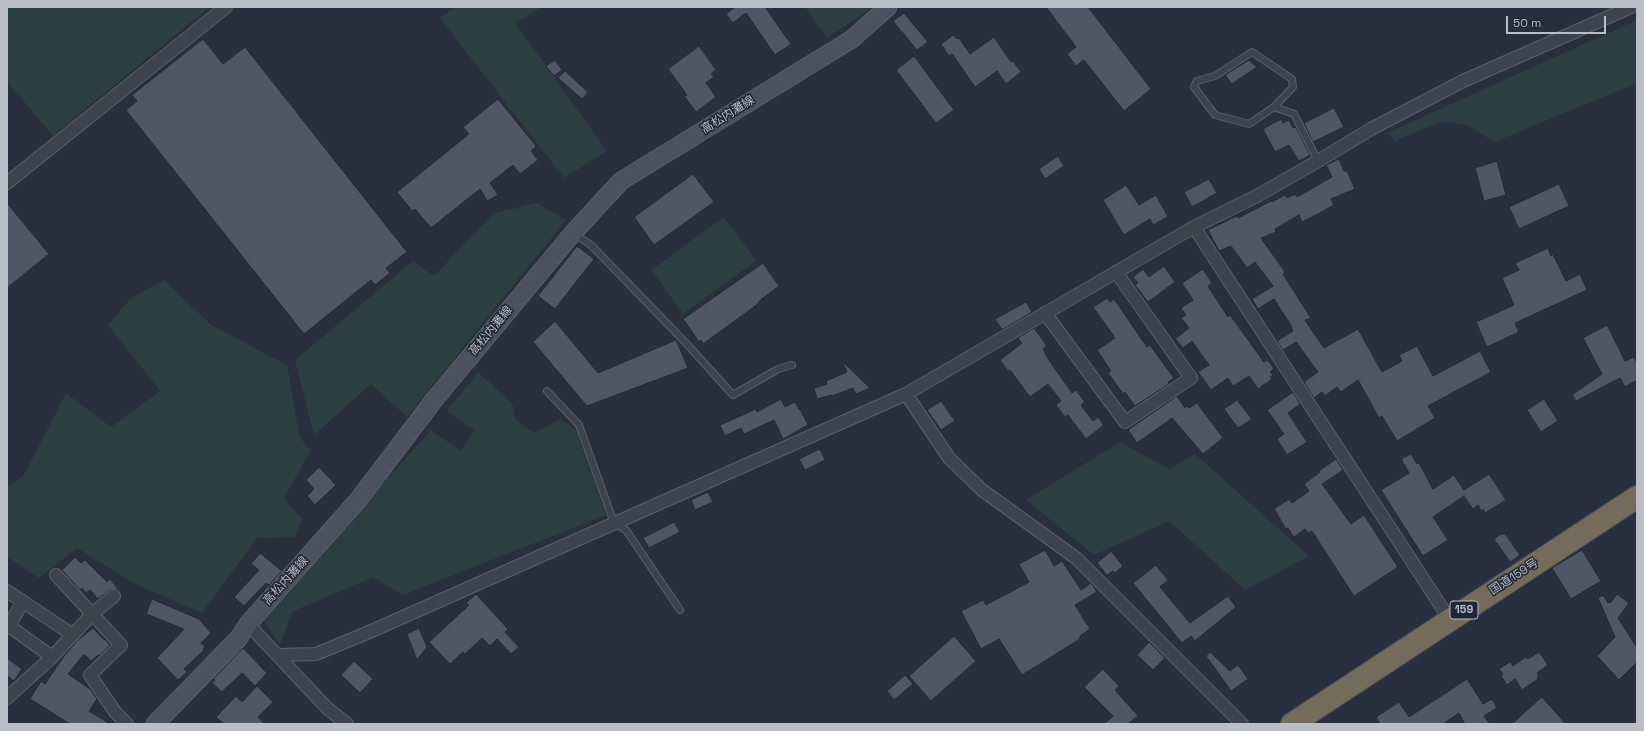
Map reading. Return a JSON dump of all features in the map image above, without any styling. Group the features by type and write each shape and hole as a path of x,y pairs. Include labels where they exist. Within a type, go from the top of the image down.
{"highway":[{"name":"国道159号","path":"1305,721 1450,620 1637,497"}],"main road":[{"name":"高松内灘線","path":"155,724 238,639 248,624 359,499 434,400 574,234 621,181 852,40 888,7"}],"street":[{"path":"7,183 226,7"},
{"path":"278,655 316,654 367,633 906,394 1194,227 1257,196 1371,129 1463,81 1631,7"},
{"path":"1194,227 1450,620"},
{"path":"1045,313 1125,422 1191,378 1116,272"},
{"path":"906,394 949,458 982,490 1076,558 1242,724"},
{"path":"56,575 93,613 121,645 90,675 115,712 127,724"},
{"path":"7,591 73,635"},
{"path":"7,698 52,657 93,613 114,596"},
{"path":"23,601 8,626 52,657"},
{"path":"248,624 328,708 347,724"}],"lane":[{"path":"1252,52 1292,78 1293,87 1274,107 1249,124 1215,115 1194,87 1197,81 1215,76 1252,52"},
{"path":"1274,107 1294,114 1318,161"},
{"path":"574,234 591,245 686,342 733,395 778,369 792,365"},
{"path":"547,391 579,425 614,523 626,530 680,610"}],"shaded area":[{"path":"7,7 209,7 53,136 7,81"},
{"path":"456,7 542,7 515,23 607,151 564,178 440,18"},
{"path":"805,7 869,7 870,9 827,38"},
{"path":"1637,20 1637,83 1494,142 1466,124 1440,122 1395,141 1387,133"},
{"path":"537,203 566,220 407,417 371,384 314,435 295,360 413,261 434,276 494,213"},
{"path":"724,217 756,261 683,314 651,270"},
{"path":"164,280 211,325 287,365 300,438 311,450 284,498 302,519 295,537 257,538 202,613 133,583 77,548 39,578 7,557 7,488 24,475 66,393 111,427 160,391 108,325 131,298"},
{"path":"478,372 512,403 516,420 525,427 535,433 560,419 576,431 606,515 403,595 373,577 292,612 280,645 263,619 431,430 461,451 474,430 447,411"},
{"path":"1120,442 1169,469 1195,454 1309,556 1245,590 1169,521 1094,555 1026,500"}],"building":[{"path":"735,7 765,7 791,44 775,55 746,13 733,23 726,14"},
{"path":"1046,7 1088,7 1151,89 1124,111 1084,60 1076,66 1067,54 1076,47"},
{"path":"904,13 928,42 917,50 893,21"},
{"path":"953,35 957,39 959,38 970,54 994,37 1011,62 1013,61 1021,72 1006,84 997,71 975,87 952,54 949,56 941,44"},
{"path":"203,39 223,64 245,47 407,252 386,268 390,273 375,285 371,280 304,334 126,110 137,101 132,95"},
{"path":"699,46 716,70 711,74 714,77 706,83 716,97 696,112 684,96 687,95 668,69"},
{"path":"914,56 954,110 936,123 896,70"},
{"path":"555,60 562,70 554,76 546,66"},
{"path":"1249,60 1257,67 1232,84 1225,75"},
{"path":"565,71 588,92 582,99 558,78"},
{"path":"498,99 536,146 531,151 538,160 520,174 513,165 490,183 498,195 487,201 480,189 431,228 415,209 412,211 397,192 469,134 463,127"},
{"path":"1334,108 1344,127 1313,142 1304,123"},
{"path":"1281,119 1283,123 1289,120 1293,128 1296,127 1310,155 1299,161 1289,145 1275,152 1263,129"},
{"path":"1058,156 1064,166 1045,179 1039,169"},
{"path":"1339,159 1344,171 1347,171 1355,189 1331,199 1334,205 1316,215 1302,222 1299,215 1275,229 1276,232 1261,238 1285,272 1283,274 1311,318 1305,320 1324,348 1358,329 1382,372 1402,361 1399,355 1417,346 1433,376 1480,351 1491,372 1428,406 1435,418 1397,441 1382,416 1379,418 1358,380 1341,392 1337,387 1325,396 1322,392 1314,398 1304,382 1318,372 1296,342 1283,350 1277,341 1293,331 1292,327 1274,299 1258,309 1252,299 1273,286 1255,262 1247,268 1231,246 1219,251 1208,230 1237,216 1238,218 1285,195 1287,198 1295,194 1297,197 1332,177 1326,165"},
{"path":"1497,161 1506,195 1484,201 1475,168"},
{"path":"693,174 714,202 654,245 634,217"},
{"path":"1209,179 1217,193 1192,207 1184,192"},
{"path":"1559,184 1569,206 1519,229 1509,207"},
{"path":"1126,185 1139,205 1156,195 1168,217 1153,225 1150,219 1124,235 1103,200"},
{"path":"7,203 49,254 7,288"},
{"path":"577,246 594,259 555,309 538,296"},
{"path":"1548,248 1551,256 1553,254 1566,281 1580,274 1587,290 1515,323 1519,332 1487,347 1476,322 1514,305 1502,278 1519,270 1515,263"},
{"path":"763,263 779,286 758,302 758,304 703,344 701,340 699,342 683,319"},
{"path":"1164,266 1175,282 1148,302 1135,285 1138,283 1133,277 1143,269 1149,277"},
{"path":"1203,269 1212,283 1208,286 1228,317 1230,315 1264,362 1268,360 1274,369 1270,372 1273,375 1270,377 1272,379 1258,389 1249,376 1233,386 1228,378 1211,390 1198,372 1209,365 1192,341 1183,348 1175,339 1189,328 1181,318 1186,315 1181,308 1193,300 1182,283"},
{"path":"1107,298 1110,302 1114,299 1147,347 1150,345 1174,378 1168,382 1169,384 1135,406 1125,392 1123,394 1108,373 1111,371 1097,350 1115,338 1093,307"},
{"path":"1026,302 1032,312 1002,330 995,319"},
{"path":"555,321 598,373 676,340 688,368 587,406 533,342"},
{"path":"1607,325 1625,361 1634,357 1637,363 1637,380 1625,387 1620,378 1576,401 1572,395 1602,374 1583,338"},
{"path":"1034,328 1047,346 1043,349 1047,357 1072,393 1076,390 1085,402 1081,405 1093,421 1098,417 1104,425 1086,439 1068,415 1065,417 1056,405 1061,401 1048,384 1030,397 1010,370 1008,371 1000,360 1022,343 1018,338"},
{"path":"842,361 870,388 856,394 853,388 832,396 817,399 814,388 827,384 826,381 847,372"},
{"path":"1293,392 1300,404 1288,413 1307,442 1287,455 1277,439 1284,434 1267,410"},
{"path":"1177,396 1185,408 1187,406 1189,408 1197,403 1223,438 1203,454 1172,418 1137,443 1128,430"},
{"path":"781,399 785,407 795,402 808,425 783,439 774,420 744,434 741,428 725,436 720,425 756,409 757,412"},
{"path":"1544,399 1558,421 1541,432 1527,410"},
{"path":"1237,400 1252,419 1238,428 1224,409"},
{"path":"941,401 955,421 941,430 927,410"},
{"path":"820,449 825,460 805,470 799,459"},
{"path":"1411,454 1417,464 1419,463 1433,489 1454,475 1464,490 1489,474 1506,500 1485,513 1483,509 1481,511 1478,505 1473,509 1464,496 1433,517 1448,540 1423,556 1381,490 1409,473 1401,459"},
{"path":"1336,459 1343,470 1322,484 1351,524 1364,515 1398,567 1354,596 1312,531 1308,533 1305,529 1294,537 1288,528 1286,529 1274,509 1289,499 1292,503 1309,491 1304,484"},
{"path":"319,467 336,485 315,505 307,496 314,489 306,480"},
{"path":"708,492 713,502 695,510 691,500"},
{"path":"674,522 680,532 649,548 643,538"},
{"path":"1501,534 1505,534 1520,555 1510,562 1494,539"},
{"path":"1045,550 1054,566 1062,561 1081,590 1091,583 1097,592 1075,605 1090,629 1080,636 1080,639 1022,675 999,639 981,649 961,611 983,600 986,605 1029,582 1019,564"},
{"path":"1582,550 1601,581 1571,599 1552,568"},
{"path":"1111,551 1123,566 1115,573 1113,571 1107,575 1097,563"},
{"path":"260,553 282,571 269,585 266,583 244,606 234,597 259,570 251,564"},
{"path":"75,557 81,563 85,560 107,582 110,579 118,589 110,590 98,599 90,590 86,593 82,588 80,590 62,570"},
{"path":"1156,565 1168,580 1160,587 1190,623 1228,596 1236,607 1195,641 1191,636 1182,643 1133,583"},
{"path":"476,594 508,629 505,632 519,647 511,654 497,639 490,646 482,638 465,654 463,652 450,664 429,642 469,605 466,603"},
{"path":"1617,594 1629,603 1618,618 1637,648 1637,662 1619,680 1597,656 1615,637 1598,598 1603,595 1608,603 1611,602"},
{"path":"152,599 199,619 211,633 201,643 205,646 203,649 204,650 184,669 187,672 178,680 157,658 184,629 146,614"},
{"path":"93,628 110,645 99,656 98,655 91,661 84,654 68,674 90,689 97,699 89,711 110,724 70,724 30,699 41,681 45,684 64,656 77,641"},
{"path":"419,628 427,647 417,660 407,634"},
{"path":"954,636 976,661 931,701 909,676"},
{"path":"1149,642 1165,658 1153,670 1137,655"},
{"path":"243,648 267,673 255,686 242,673 222,692 212,683 215,680 213,679"},
{"path":"1210,652 1230,671 1238,665 1248,679 1231,691 1206,656"},
{"path":"1539,652 1548,665 1537,673 1539,676 1537,677 1538,679 1522,690 1515,679 1507,685 1501,676 1503,674 1499,669 1510,662 1513,666 1526,657 1528,659"},
{"path":"7,658 22,669 14,681 7,676"},
{"path":"354,661 373,679 360,693 341,675"},
{"path":"1103,669 1119,686 1115,690 1138,716 1128,724 1104,724 1113,716 1084,687"},
{"path":"905,675 913,684 894,700 887,691"},
{"path":"1467,679 1483,704 1492,699 1497,708 1484,716 1490,724 1465,724 1459,713 1443,724 1380,724 1376,717 1399,702 1409,717"},
{"path":"257,686 273,702 258,717 264,724 224,724 216,717 236,696 242,702"},
{"path":"1542,697 1566,724 1512,724 1536,702"}]}
